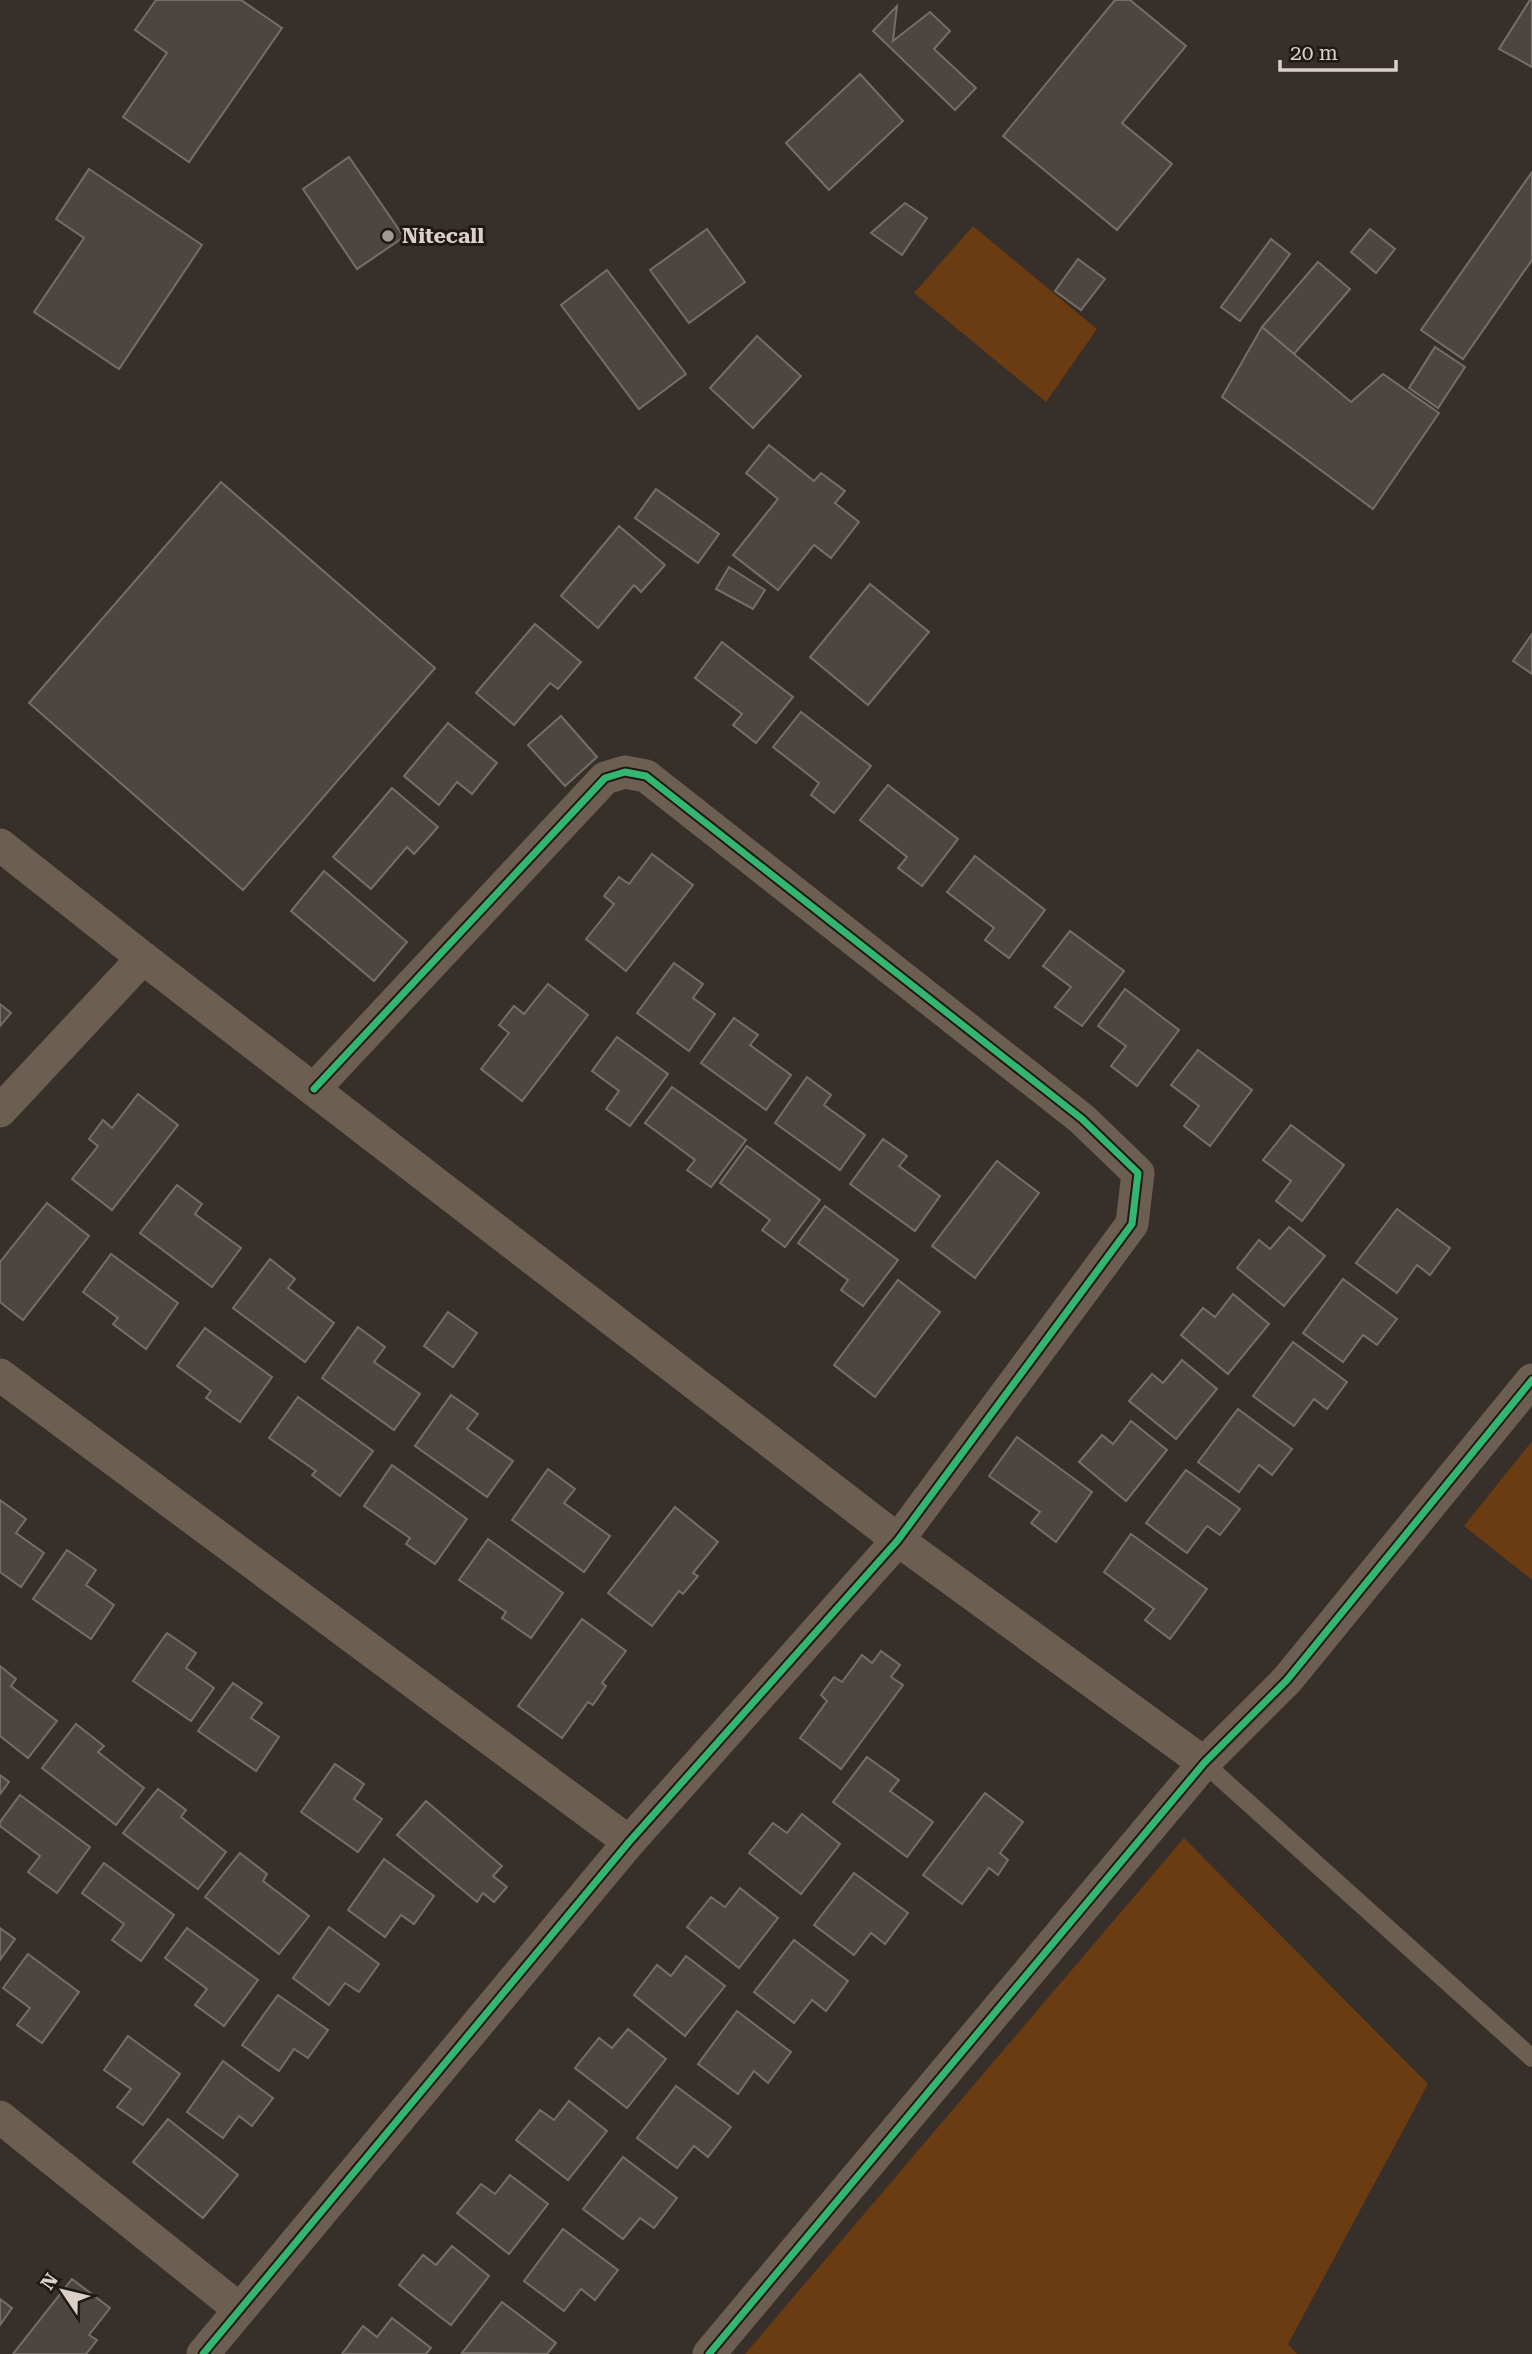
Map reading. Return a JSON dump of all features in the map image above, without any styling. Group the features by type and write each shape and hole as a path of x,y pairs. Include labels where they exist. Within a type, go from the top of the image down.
{"street":[{"path":"203,2354 629,1842 898,1540 1132,1224 1139,1173 1082,1119 646,776 625,772 605,778 314,1089"},
{"path":"0,845 898,1540 1204,1763"},
{"path":"0,1111 143,958"},
{"path":"0,1375 629,1842"},
{"path":"709,2354 1204,1763 1287,1680 1532,1380"},
{"path":"0,2117 239,2309"}],"lane":[{"path":"1204,1763 1532,2058"}],"shaded area":[{"path":"973,226 1097,329 1046,402 914,293"},
{"path":"1532,1441 1532,1580 1464,1526"},
{"path":"1184,1838 1428,2084 1288,2344 1297,2354 745,2354"}],"building":[{"path":"156,0 241,0 282,28 189,162 123,117 167,53 135,30"},
{"path":"1115,0 1130,0 1186,46 1122,123 1172,164 1117,230 1003,136"},
{"path":"1532,0 1532,67 1499,49"},
{"path":"897,6 893,41 930,12 950,31 934,49 976,88 955,110 873,31"},
{"path":"860,74 903,121 829,190 786,143"},
{"path":"349,157 404,237 357,269 303,189"},
{"path":"89,169 202,245 119,369 34,312 84,238 56,219"},
{"path":"1532,172 1532,260 1463,359 1421,330"},
{"path":"905,203 927,218 902,255 871,233"},
{"path":"707,229 745,282 689,323 650,270"},
{"path":"1370,229 1395,249 1376,273 1351,252"},
{"path":"1271,239 1290,254 1240,321 1221,307"},
{"path":"1078,259 1105,279 1081,310 1055,291"},
{"path":"1318,262 1350,289 1294,354 1262,327"},
{"path":"607,270 686,374 639,409 561,305"},
{"path":"1262,327 1351,402 1383,374 1439,413 1373,509 1222,397"},
{"path":"757,336 801,376 753,428 710,388"},
{"path":"1435,347 1465,367 1438,408 1409,388"},
{"path":"769,445 814,481 821,473 845,491 835,503 859,522 831,558 814,545 778,590 733,555 778,499 746,473"},
{"path":"221,482 435,668 243,890 29,703"},
{"path":"656,489 719,534 698,563 635,518"},
{"path":"619,526 665,565 641,592 634,585 598,628 561,596"},
{"path":"729,567 765,590 753,609 716,589"},
{"path":"870,584 929,632 868,705 810,657"},
{"path":"535,624 581,662 558,689 550,683 514,725 476,693"},
{"path":"1532,634 1532,674 1513,661"},
{"path":"722,642 793,697 756,743 733,725 742,714 695,678"},
{"path":"801,712 871,766 834,813 811,795 819,783 773,747"},
{"path":"561,716 597,757 565,786 528,745"},
{"path":"448,723 497,763 472,794 457,782 439,805 404,776"},
{"path":"888,785 958,839 922,886 898,868 907,857 860,820"},
{"path":"392,788 438,827 414,854 407,847 371,889 333,857"},
{"path":"652,854 693,885 626,971 586,939 614,904 604,896 619,877 629,884"},
{"path":"975,856 1045,910 1009,958 985,940 994,928 947,892"},
{"path":"324,871 407,942 374,981 291,911"},
{"path":"1070,931 1124,971 1082,1026 1055,1007 1071,987 1043,966"},
{"path":"674,963 703,984 693,998 715,1014 689,1051 637,1013"},
{"path":"548,984 588,1015 522,1101 481,1069 509,1033 499,1025 514,1006 524,1014"},
{"path":"1125,989 1179,1030 1137,1086 1111,1066 1126,1046 1098,1026"},
{"path":"0,1004 11,1013 0,1026"},
{"path":"734,1018 758,1035 750,1045 791,1075 766,1110 701,1063"},
{"path":"617,1037 668,1074 630,1126 606,1109 619,1091 592,1071"},
{"path":"1198,1050 1252,1090 1210,1146 1184,1126 1199,1106 1171,1085"},
{"path":"807,1077 831,1095 824,1105 865,1135 840,1170 775,1123"},
{"path":"672,1087 746,1140 711,1187 687,1170 695,1160 645,1123"},
{"path":"138,1094 178,1125 112,1210 72,1179 98,1146 89,1139 103,1120 112,1128"},
{"path":"1291,1125 1344,1165 1302,1221 1276,1201 1291,1181 1263,1160"},
{"path":"883,1139 907,1156 899,1166 940,1196 915,1231 850,1184"},
{"path":"747,1146 820,1200 785,1247 762,1230 770,1220 720,1183"},
{"path":"997,1161 1039,1193 975,1278 932,1246"},
{"path":"177,1185 202,1204 195,1214 241,1248 212,1287 140,1233"},
{"path":"47,1203 89,1236 23,1320 0,1302 0,1262"},
{"path":"825,1206 898,1260 863,1306 841,1290 848,1280 798,1243"},
{"path":"1397,1209 1450,1248 1430,1275 1417,1265 1397,1293 1356,1263"},
{"path":"1289,1227 1325,1256 1284,1306 1237,1268 1259,1240 1270,1249"},
{"path":"111,1254 178,1303 146,1349 113,1324 118,1318 83,1292"},
{"path":"270,1259 295,1279 288,1288 334,1323 305,1362 233,1308"},
{"path":"1343,1279 1397,1319 1377,1345 1363,1335 1343,1362 1303,1333"},
{"path":"898,1280 940,1312 875,1397 834,1365"},
{"path":"1233,1294 1269,1324 1228,1374 1181,1335 1203,1308 1215,1317"},
{"path":"448,1312 477,1333 453,1367 424,1346"},
{"path":"358,1327 385,1347 374,1362 420,1394 394,1430 322,1378"},
{"path":"205,1328 272,1377 240,1422 206,1398 211,1391 177,1366"},
{"path":"1293,1342 1347,1382 1327,1409 1314,1399 1294,1426 1253,1396"},
{"path":"1182,1360 1217,1389 1176,1439 1129,1401 1152,1374 1163,1383"},
{"path":"451,1395 478,1414 467,1429 513,1461 487,1497 415,1446"},
{"path":"298,1397 373,1451 340,1496 312,1475 316,1471 269,1438"},
{"path":"1238,1409 1292,1449 1272,1475 1259,1465 1239,1492 1198,1462"},
{"path":"1131,1421 1167,1450 1126,1501 1079,1462 1102,1435 1113,1444"},
{"path":"1017,1437 1092,1492 1056,1542 1031,1523 1040,1512 989,1476"},
{"path":"392,1465 467,1519 435,1564 406,1544 410,1538 364,1506"},
{"path":"548,1469 575,1489 564,1503 610,1536 584,1572 512,1520"},
{"path":"1186,1470 1240,1509 1220,1535 1207,1526 1187,1553 1146,1523"},
{"path":"0,1500 26,1519 16,1533 44,1553 21,1587 0,1572"},
{"path":"675,1507 718,1542 693,1573 698,1576 683,1594 679,1591 652,1626 608,1593"},
{"path":"1131,1534 1207,1589 1170,1639 1145,1620 1154,1609 1104,1572"},
{"path":"488,1539 563,1593 531,1638 502,1618 506,1612 459,1580"},
{"path":"67,1550 96,1570 86,1585 114,1605 91,1639 33,1599"},
{"path":"582,1619 626,1651 602,1683 606,1686 593,1705 588,1702 562,1738 518,1706"},
{"path":"167,1633 196,1653 186,1668 214,1688 191,1721 133,1681"},
{"path":"881,1651 900,1665 891,1677 903,1685 841,1769 800,1738 827,1701 821,1695 834,1677 842,1682 862,1655 872,1663"},
{"path":"0,1666 16,1679 11,1686 57,1721 28,1758 0,1736"},
{"path":"233,1683 262,1703 251,1718 279,1737 256,1771 198,1731"},
{"path":"76,1724 104,1746 98,1752 144,1788 116,1825 42,1768"},
{"path":"867,1757 899,1780 890,1791 933,1822 907,1857 833,1802"},
{"path":"335,1764 364,1784 354,1799 382,1819 358,1852 301,1812"},
{"path":"0,1775 9,1782 0,1794"},
{"path":"158,1789 186,1810 181,1817 226,1852 198,1889 123,1833"},
{"path":"985,1793 1023,1822 1000,1853 1008,1860 998,1875 989,1868 962,1904 923,1875"},
{"path":"20,1795 90,1847 57,1893 28,1872 40,1856 0,1826 0,1822"},
{"path":"426,1801 502,1866 493,1876 507,1887 494,1902 483,1893 477,1902 397,1835"},
{"path":"802,1814 840,1844 801,1894 749,1853 773,1823 787,1833"},
{"path":"240,1853 267,1874 263,1881 309,1916 279,1954 205,1897"},
{"path":"384,1859 434,1896 414,1924 401,1915 385,1937 348,1910"},
{"path":"104,1863 174,1915 141,1961 112,1940 124,1924 82,1893"},
{"path":"854,1873 908,1913 885,1944 871,1933 854,1955 814,1925"},
{"path":"740,1888 778,1918 739,1968 687,1927 711,1897 725,1907"},
{"path":"329,1927 379,1964 359,1992 345,1983 329,2005 293,1978"},
{"path":"0,1928 15,1939 0,1960"},
{"path":"187,1928 258,1980 224,2026 195,2005 207,1989 165,1958"},
{"path":"794,1940 848,1981 826,2011 812,2000 794,2023 754,1992"},
{"path":"28,1954 79,1992 42,2043 17,2025 30,2008 3,1988"},
{"path":"686,1956 725,1986 685,2036 634,1995 657,1965 671,1976"},
{"path":"278,1995 328,2030 308,2058 294,2049 279,2071 242,2045"},
{"path":"737,2011 791,2052 768,2083 754,2071 738,2094 698,2064"},
{"path":"628,2029 666,2059 627,2108 575,2068 599,2038 612,2048"},
{"path":"128,2036 180,2074 143,2125 117,2107 131,2089 104,2070"},
{"path":"223,2061 273,2098 252,2126 239,2116 223,2138 187,2112"},
{"path":"676,2086 731,2127 708,2157 694,2146 677,2168 637,2138"},
{"path":"569,2101 607,2131 568,2180 516,2140 540,2110 554,2120"},
{"path":"168,2119 238,2175 203,2218 133,2162"},
{"path":"623,2157 677,2198 654,2228 640,2218 623,2239 583,2209"},
{"path":"510,2175 548,2204 509,2254 457,2213 481,2184 495,2194"},
{"path":"563,2229 618,2270 595,2300 581,2289 564,2311 524,2281"},
{"path":"452,2246 489,2276 451,2325 399,2285 423,2255 436,2265"},
{"path":"72,2279 110,2308 89,2335 97,2340 86,2354 13,2354"},
{"path":"0,2299 12,2308 0,2325"},
{"path":"502,2302 556,2343 547,2354 462,2353"},
{"path":"392,2318 431,2348 426,2354 342,2354 363,2326 377,2337"}],"cycle path":[{"path":"203,2354 629,1842 898,1540 1132,1224 1138,1173 1082,1119 646,776 625,772 605,778 314,1089"},
{"path":"709,2354 1204,1763 1287,1680 1532,1380"}],"place":[{"name":"Nitecall","path":"388,236"}]}
